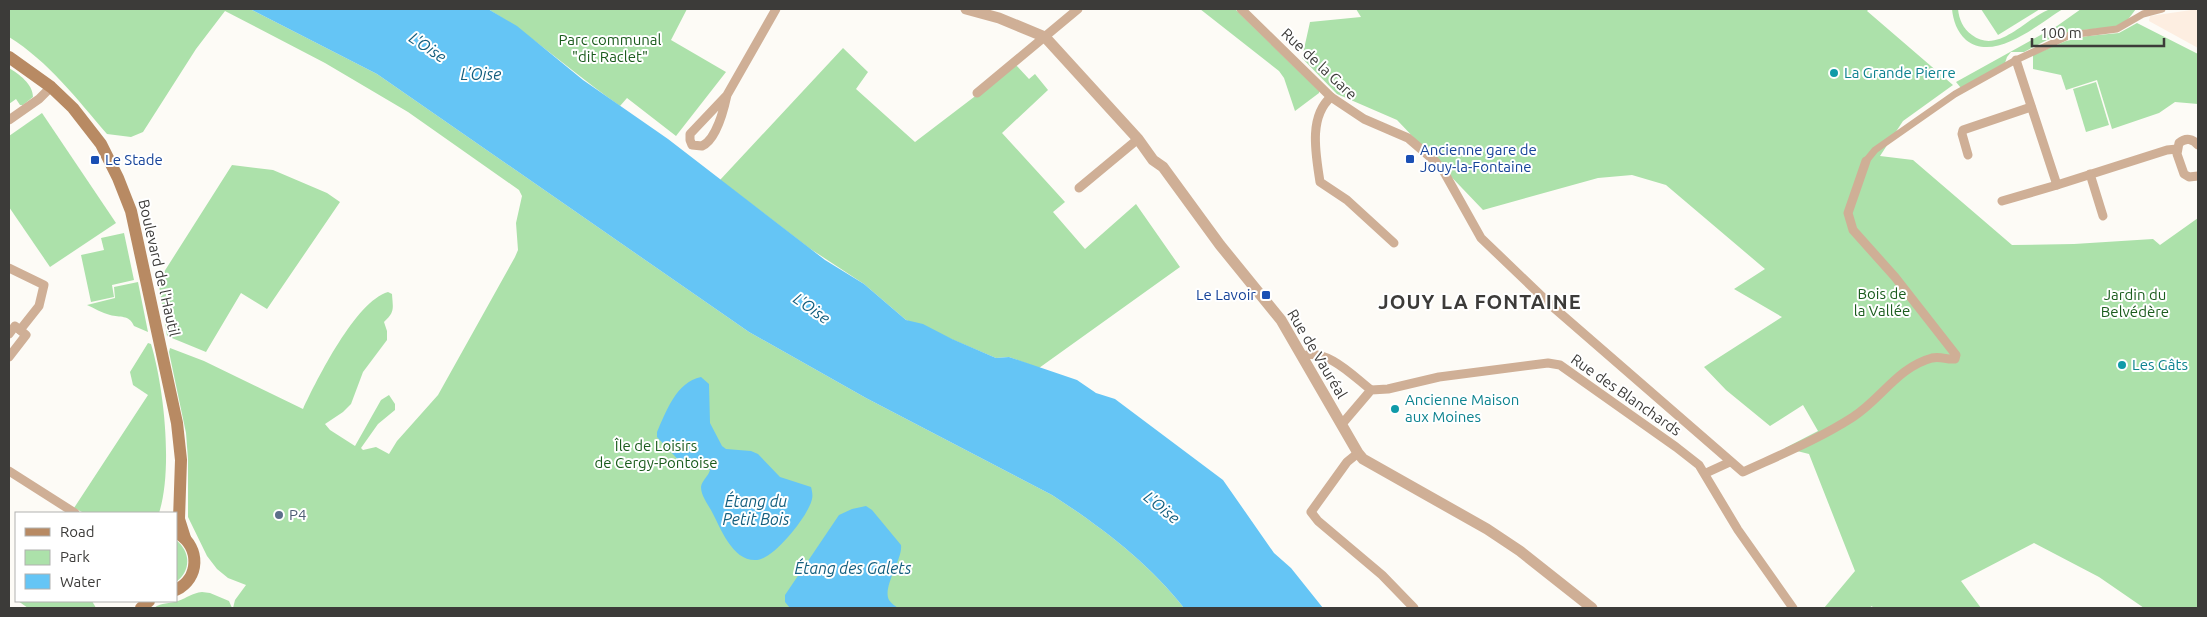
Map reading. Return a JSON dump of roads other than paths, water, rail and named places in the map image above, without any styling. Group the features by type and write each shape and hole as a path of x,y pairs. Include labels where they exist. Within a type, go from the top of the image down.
{"main road":[{"name":"Boulevard de l'Hautil","path":"9,56 51,87 73,108 101,144 129,205 176,423 180,460 178,501 180,535 192,548 195,566 187,582 178,589"},
{"name":"Boulevard de l'Hautil","path":"173,512 178,501"}],"street":[{"path":"727,95 723,113 708,142 702,146 692,145 690,134 727,95 776,9"},
{"path":"966,9 999,18 1044,36"},
{"path":"977,93 1078,9"},
{"name":"Rue de la Gare","path":"1241,9 1330,97 1364,119 1408,138 1436,162 1444,172 1481,238 1553,307 1730,462 1744,472 1826,433 1855,416 1892,381 1914,367 1932,358 1955,359 1956,355 1895,277 1853,230 1848,213 1866,160"},
{"path":"1866,160 1875,150 1955,94 2016,60 2070,35 2117,29 2139,15 2162,9"},
{"name":"Rue de Vauréal","path":"1044,36 1138,139 1147,152 1163,167 1220,245 1281,320 1363,459 1463,515 1511,546 1592,608"},
{"path":"2016,60 2057,185"},
{"path":"9,120 39,99 51,87"},
{"path":"1330,97 1322,105 1318,117 1316,157 1320,182 1347,200 1394,243"},
{"path":"1968,155 1962,134 1963,130 2031,107"},
{"path":"1079,188 1138,139"},
{"path":"2198,146 2194,141 2186,140 2179,143 2177,149 2184,174 2189,177 2198,176"},
{"path":"2002,202 2167,150 2177,149"},
{"path":"2090,174 2103,216"},
{"path":"9,268 44,285 39,306 20,330"},
{"path":"9,334 15,326 26,335 9,357"},
{"path":"1302,356 1308,354 1321,355 1371,390 1342,424"},
{"name":"Rue des Blanchards","path":"1371,390 1388,389 1439,377 1553,363 1560,365 1676,447 1706,473 1738,530 1793,608"},
{"path":"1358,453 1347,462 1311,512 1382,575 1414,608"},
{"path":"1706,473 1730,462"},
{"path":"9,471 74,512"}],"water":[{"name":"L’Oise","path":"250,9 488,9 517,26 583,80 668,139 825,260 864,284 906,320 923,324 996,358 1009,357 1077,380 1096,393 1115,399 1223,480 1274,553 1291,568 1323,608 1184,608 1170,591 1123,546 1088,519 1052,495 866,398 749,332 377,74"},
{"name":"Étang du Petit Bois","path":"701,377 709,384 710,423 722,446 726,449 751,451 758,454 780,477 811,487 812,499 805,515 790,535 764,558 757,560 741,556 724,535 701,490 710,470 698,463 683,465 657,437 657,432 664,416 678,391 692,380"},
{"name":"Étang des Galets","path":"866,506 872,510 901,545 899,558 888,588 889,600 898,608 790,608 785,602 785,595 839,515 852,509"}],"place":[{"name":"La Grande Pierre","path":"1834,73"},
{"name":"Ancienne gare de Jouy-la-Fontaine","path":"1410,159"},
{"name":"Le Stade","path":"95,160"},
{"name":"Le Lavoir","path":"1266,295"},
{"name":"Les Gâts","path":"2122,365"},
{"name":"Ancienne Maison aux Moines","path":"1395,409"},
{"name":"P4","path":"279,515"}],"district":[{"name":"JOUY LA FONTAINE","path":"1480,302"}],"park label":[{"name":"Parc communal \"dit Raclet\"","path":"610,48"},
{"name":"Bois de la Vallée","path":"1882,302"},
{"name":"Jardin du Belvédère","path":"2135,304"},
{"name":"Île de Loisirs de Cergy-Pontoise","path":"656,454"}],"water label":[{"name":"L'Oise","path":"428,47"},
{"name":"L'Oise","path":"812,308"},
{"name":"L'Oise","path":"1162,507"}]}
